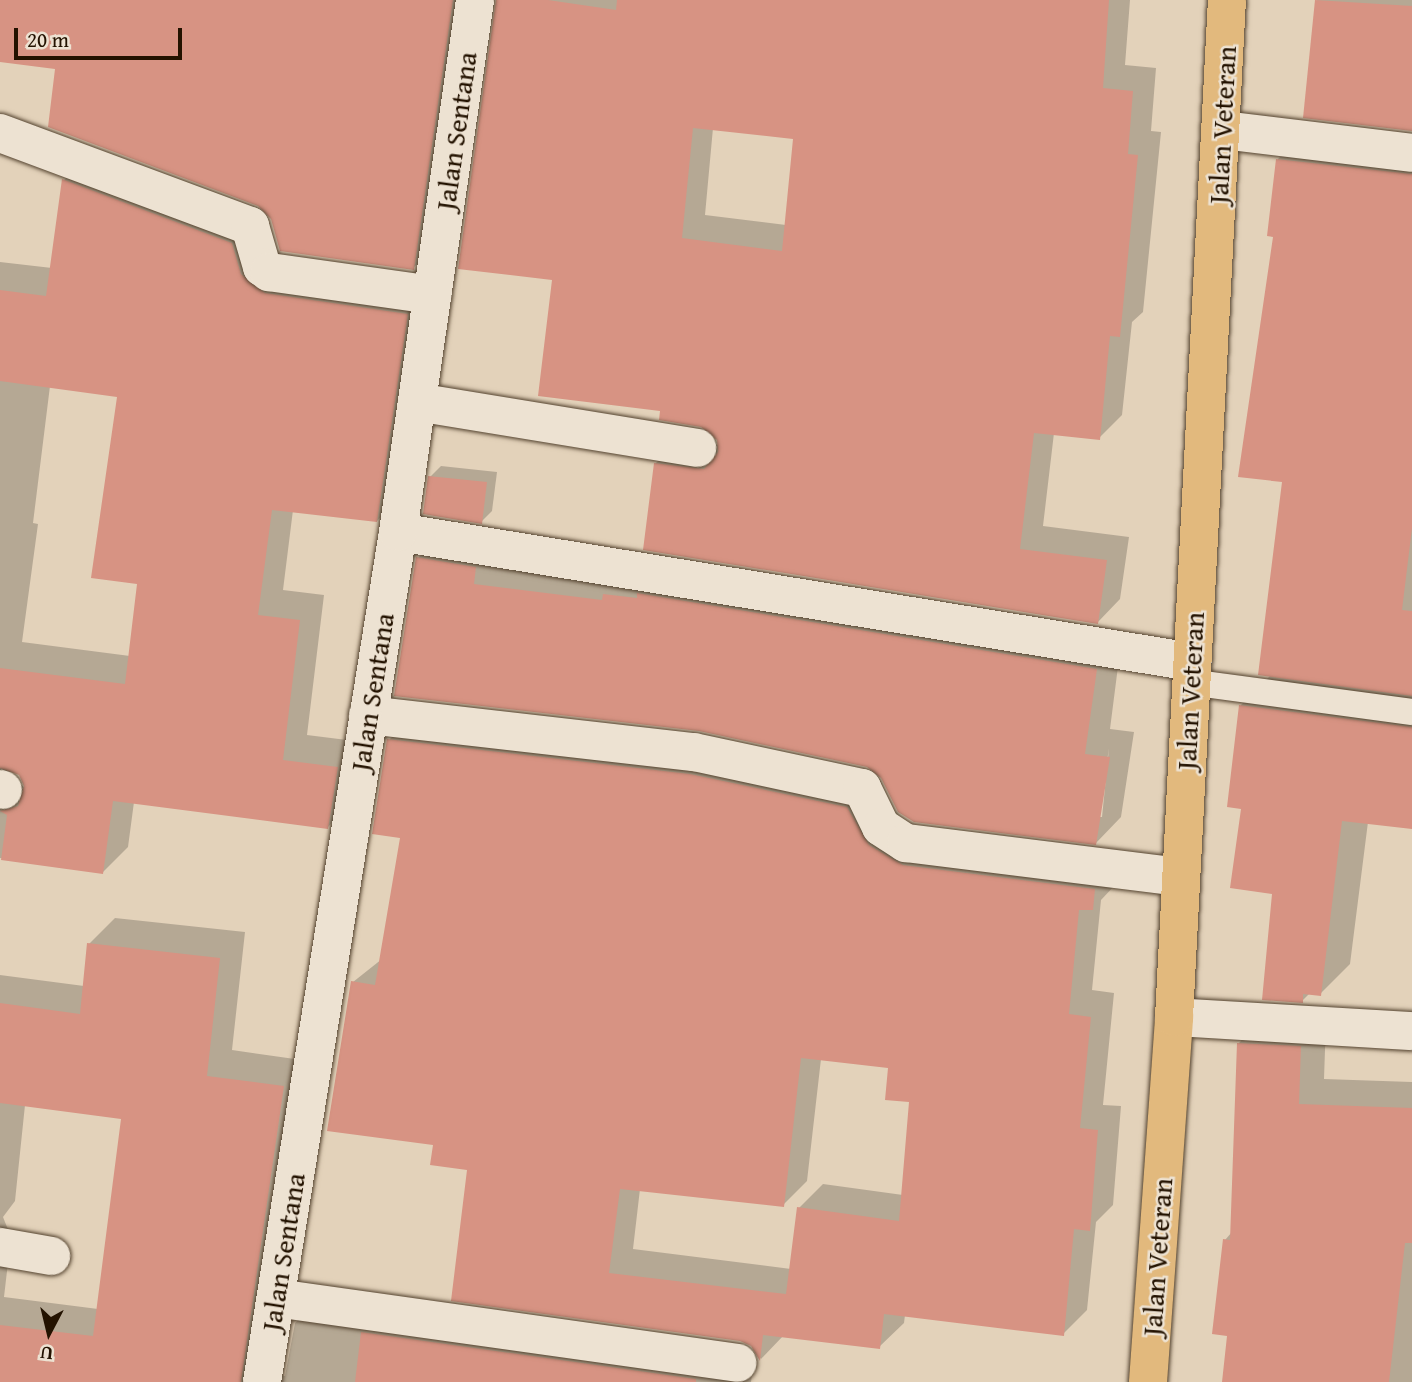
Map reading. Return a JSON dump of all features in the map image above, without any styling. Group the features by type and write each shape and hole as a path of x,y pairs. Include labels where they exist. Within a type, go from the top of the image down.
{"main road":[{"name":"Jalan Veteran","path":"1148,1382 1174,1017 1178,877 1222,130 1227,0"}],"street":[{"name":"Jalan Sentana","path":"262,1382 398,533 475,0"},
{"path":"1222,130 1412,153"},
{"path":"0,133 250,226 262,267 269,272 432,295"},
{"path":"417,402 697,448"},
{"path":"398,533 1191,672"},
{"path":"368,715 694,752 826,778 862,788 869,795 881,827 906,843 1178,877"},
{"path":"1174,1017 1412,1031"},
{"path":"0,1247 51,1256"},
{"path":"276,1298 737,1363"}],"lane":[{"path":"1191,672 1412,712"}],"building":[{"path":"0,0 453,0 414,270 280,251 271,219 258,206 48,127 55,69 0,62"},
{"path":"496,0 548,0 616,10 617,0 1109,0 1103,88 1133,91 1128,154 1138,155 1120,337 1110,336 1100,440 1034,433 1020,549 1107,560 1098,624 643,550 654,463 704,469 718,452 717,440 701,427 659,420 660,411 538,396 552,280 458,269","holes":["693,128 793,139 782,251 682,238"]},
{"path":"1315,0 1412,6 1412,131 1303,118"},
{"path":"1276,159 1412,174 1412,528 1402,610 1412,611 1412,696 1258,675 1282,482 1238,477 1273,237 1267,236"},
{"path":"62,179 232,243 241,274 265,293 408,314 377,522 272,510 258,615 300,620 283,760 338,767 328,829 113,801 103,874 1,860 7,815 0,811 18,806 24,786 19,775 0,768 0,668 125,684 137,584 91,578 117,397 0,381 0,290 46,296"},
{"path":"428,476 487,482 482,524 423,514"},
{"path":"416,557 476,567 474,584 602,600 603,594 637,598 637,593 1097,669 1085,754 1110,757 1096,845 914,822 898,812 881,778 867,767 699,731 394,696"},
{"path":"1239,705 1412,727 1412,829 1342,821 1321,996 1303,994 1303,1003 1262,1000 1272,894 1230,888 1241,809 1227,807"},
{"path":"387,739 690,774 847,807 869,845 903,865 1095,889 1093,910 1079,910 1069,1014 1091,1017 1080,1128 1098,1130 1090,1231 1074,1229 1064,1336 884,1314 880,1349 763,1335 760,1361 751,1346 740,1341 451,1301 467,1170 430,1165 433,1145 327,1131 351,981 375,985 400,838 372,834","holes":["801,1058 888,1068 885,1100 909,1102 899,1221 797,1207 786,1294 609,1273 620,1189 784,1207"]},
{"path":"87,943 220,958 207,1076 284,1086 241,1382 0,1382 0,1325 93,1336 121,1119 0,1103 0,1003 80,1014"},
{"path":"1237,1043 1301,1046 1299,1104 1412,1108 1412,1243 1405,1243 1389,1382 1222,1382 1227,1336 1212,1334 1223,1239 1230,1240"},
{"path":"361,1332 696,1379 696,1382 355,1382"}]}
